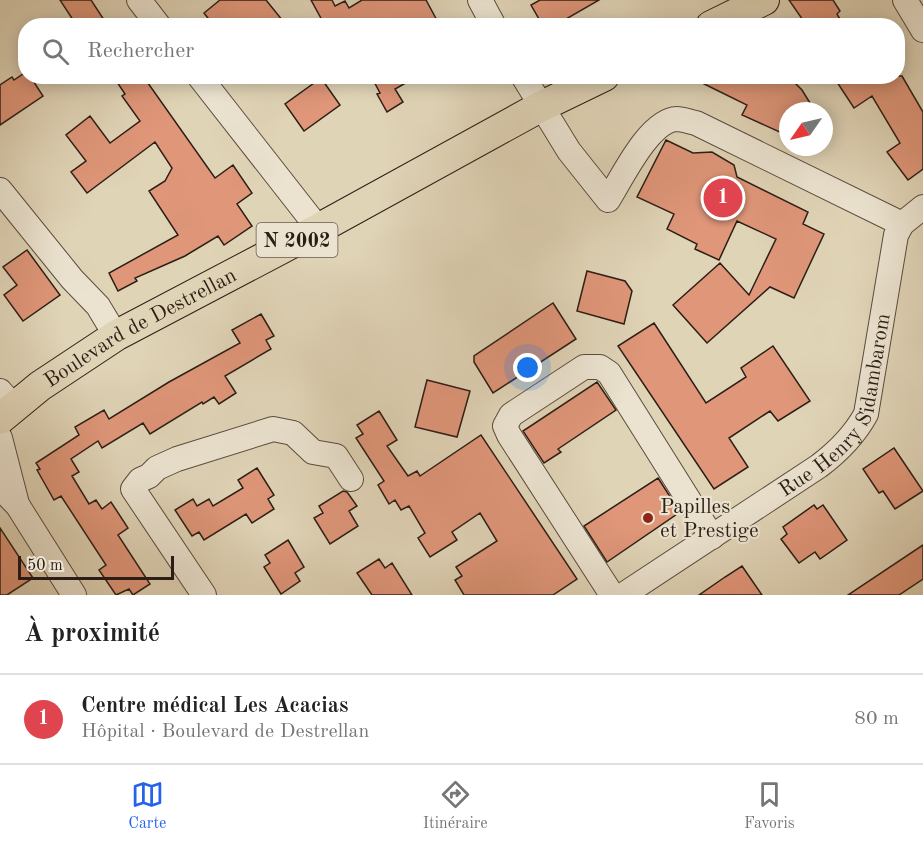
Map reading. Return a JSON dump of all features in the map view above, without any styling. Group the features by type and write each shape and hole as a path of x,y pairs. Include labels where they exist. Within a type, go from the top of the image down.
{"main road":[{"path":"727,18 764,0"},
{"name":"Boulevard de Destrellan","path":"5,406 116,336 540,107 587,84"}],"street":[{"path":"140,0 153,18"},
{"path":"480,0 490,18"},
{"path":"905,0 923,30"},
{"path":"205,84 318,228"},
{"path":"527,84 569,151 608,200 644,142 666,122 679,119 696,123 902,224 923,207"},
{"path":"0,190 72,279 98,306 116,336"},
{"name":"Rue Henry Sidambarom","path":"623,595 832,456 844,446 860,425 866,414 874,374 893,243 902,224"},
{"path":"612,595 505,426 511,415 580,369 600,366 609,374 712,537"},
{"path":"204,595 133,489 140,480 149,476 157,468 177,459 273,429 293,433 313,452 336,456 351,479"},
{"path":"0,438 18,506"},
{"path":"0,487 18,506 74,595"}],"building":[{"path":"60,0 91,0 103,18 72,18"},
{"path":"220,0 266,0 281,18 208,18 204,13"},
{"path":"311,0 332,0 335,6 345,1 349,8 362,0 426,0 436,18 321,18"},
{"path":"540,0 599,0 568,18 538,18 531,5"},
{"path":"789,0 833,0 840,11 837,14 839,18 801,18"},
{"path":"12,77 14,80 18,77 18,84 35,84 43,96 0,125 0,85"},
{"path":"905,81 923,112 923,169 908,180 887,152 900,143 872,96 854,108 838,84 905,84"},
{"path":"118,84 149,84 215,178 233,165 252,193 237,204 252,226 224,245 218,236 185,256 135,278 137,281 118,291 109,273 178,235 149,191 165,181 172,168 155,142 87,193 71,172 86,161 66,135 90,116 110,143 140,121 122,96 125,94"},
{"path":"313,84 325,84 340,105 304,131 285,104"},
{"path":"375,84 404,84 395,89 403,102 387,112 377,94 380,93"},
{"path":"704,84 796,84 809,102 779,102 779,132 742,115 747,105"},
{"path":"666,140 693,153 712,152 734,165 737,177 808,212 803,224 824,234 794,298 770,287 707,343 673,305 720,263 749,295 776,239 737,221 719,260 695,249 697,244 667,229 674,214 637,197"},
{"path":"27,250 60,295 23,321 4,295 17,285 3,267"},
{"path":"587,271 625,281 632,291 624,324 577,311"},
{"path":"553,303 576,339 493,393 474,362 474,356"},
{"path":"261,314 274,336 266,340 271,349 225,376 236,393 219,404 214,397 203,404 202,402 150,434 143,423 102,448 98,441 71,459 79,472 72,476 89,504 96,500 102,509 111,502 128,528 118,535 150,584 133,595 129,589 116,595 99,570 106,565 61,496 54,500 37,470 40,469 36,463 79,435 75,427 104,410 109,419 169,382 240,343 232,330"},
{"path":"654,323 706,403 746,377 741,368 773,346 810,401 778,421 770,411 729,438 748,467 714,489 618,346"},
{"path":"427,380 470,391 457,437 415,427"},
{"path":"597,382 616,410 558,449 561,452 544,463 523,431"},
{"path":"379,411 397,440 387,446 408,476 417,471 420,476 481,435 577,579 553,595 464,595 455,580 462,576 456,567 497,541 480,513 452,532 457,540 430,557 418,538 425,533 409,506 401,510 395,500 389,504 378,485 384,481 356,438 363,434 357,425"},
{"path":"894,448 923,491 895,509 883,491 879,493 863,469"},
{"path":"257,468 274,495 268,499 274,509 252,523 246,514 204,540 199,532 192,536 175,510 193,499 197,506 209,499 213,506 243,488 238,480"},
{"path":"658,478 680,512 607,562 584,526"},
{"path":"343,491 347,492 357,506 349,511 358,526 330,544 314,518 323,513 319,506"},
{"path":"814,505 817,509 823,505 847,540 820,559 815,552 799,563 781,539 787,534 783,527"},
{"path":"0,528 33,578 7,595 0,595"},
{"path":"288,540 304,567 295,573 300,581 281,594 264,567 270,563 265,555"},
{"path":"923,545 923,579 899,595 848,595"},
{"path":"379,559 385,568 392,563 412,595 372,595 357,573"},
{"path":"742,566 762,595 699,595 725,577"}],"place":[{"name":"Centre médical Les Acacias","path":"723,198"},
{"name":"Papilles et Prestige","path":"648,518"}]}
